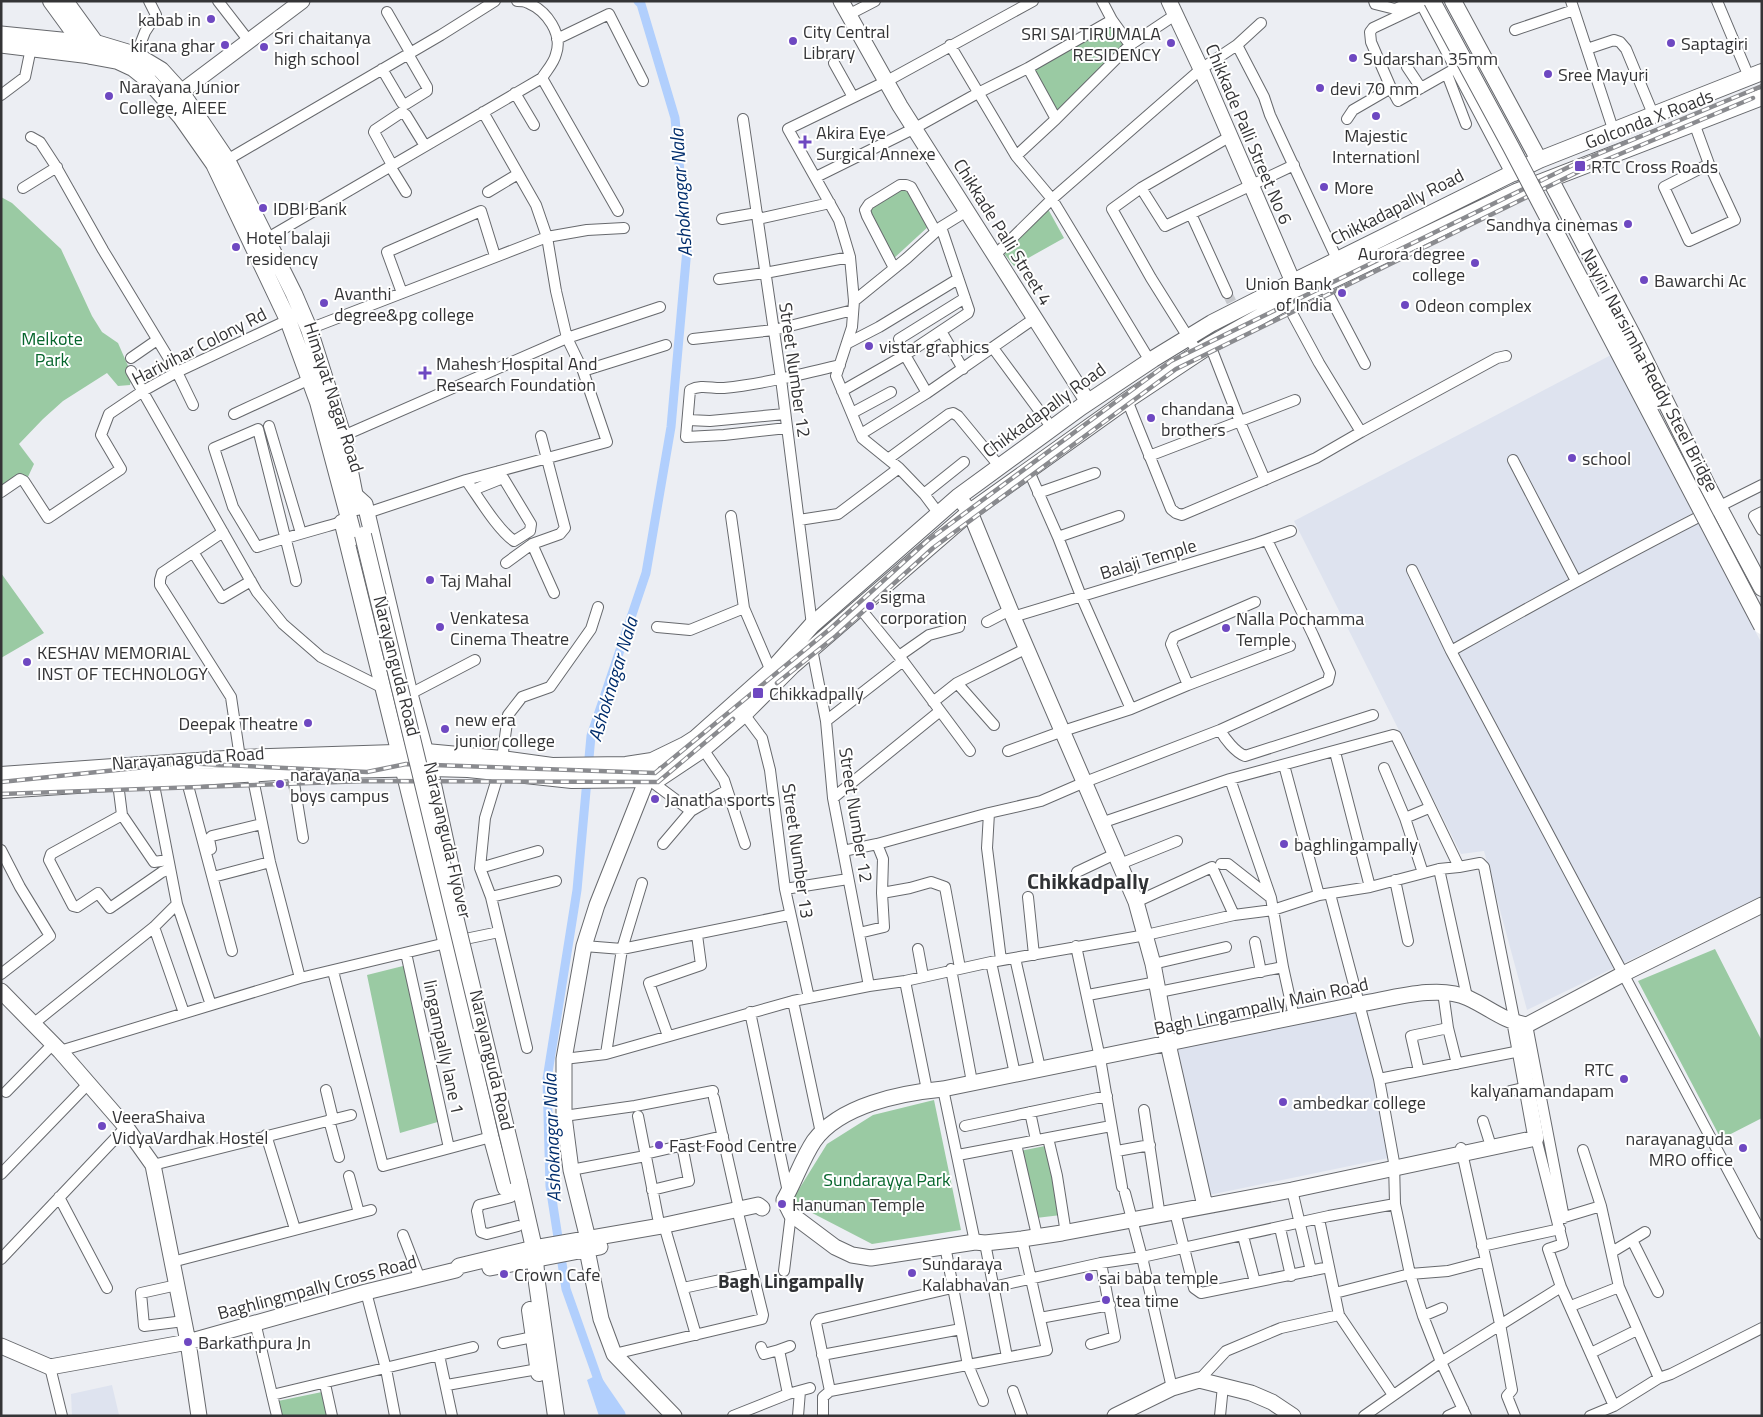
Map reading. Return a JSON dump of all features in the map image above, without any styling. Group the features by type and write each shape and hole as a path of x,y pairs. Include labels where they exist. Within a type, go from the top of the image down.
{"main road":[{"path":"51,1 89,47"},
{"path":"65,1 89,47"},
{"name":"Nayini Narsimha Reddy Steel Bridge","path":"1442,1 1632,353 1762,606"},
{"path":"1453,1 1539,160 1756,74"},
{"path":"1423,2 1452,70 1480,109 1507,171"},
{"name":"Nayini Narsimha Reddy Steel Bridge","path":"1423,2 1511,147 1762,626"},
{"name":"Himayat Nagar Road","path":"89,47 136,55 161,70 181,92 227,160 294,294 309,329 343,436 349,496"},
{"name":"Himayat Nagar Road","path":"89,47 108,60 118,61 133,68 148,80 181,117 214,164 288,320 349,496"},
{"path":"1480,109 1505,96"},
{"name":"Golconda X Roads","path":"1550,179 1762,96"},
{"path":"1522,127 1538,140 1561,151"},
{"name":"Chikkadapally Road","path":"626,765 652,761 696,738 771,671 812,625 938,514 958,497 1088,402 1212,323 1507,171 1539,160"},
{"path":"1566,210 1563,191 1575,169"},
{"path":"1550,179 1762,588"},
{"name":"Chikkadapally Road","path":"647,779 658,779 703,749 744,714 792,666 970,512 1126,400 1204,349 1286,302 1410,242 1525,195 1550,179"},
{"path":"1525,195 1564,262 1762,637"},
{"path":"1403,226 1410,242"},
{"path":"1564,262 1588,252"},
{"name":"Narayanguda Flyover","path":"349,496 514,1188"},
{"name":"Narayanaguda Road","path":"1,775 240,758 428,760 501,766 626,765"},
{"name":"Narayanaguda Road","path":"1,790 292,772 400,761"},
{"name":"Narayanaguda Road","path":"501,766 572,780 647,779"},
{"path":"514,1188 518,1226 535,1254 533,1337 546,1416"},
{"path":"514,1188 535,1254 537,1284 556,1416"}],"street":[{"path":"136,55 144,32 156,15 149,1"},
{"path":"218,1 249,41"},
{"path":"170,105 181,92 302,1"},
{"path":"227,160 495,1"},
{"path":"266,239 542,78 557,53 557,39 553,24 538,9 527,2 517,1"},
{"name":"Chikkade Palli Street 4","path":"841,1 900,106 1088,402"},
{"path":"848,15 875,1"},
{"path":"938,514 924,494 899,468 862,438 836,376 852,327 854,306 850,258 839,220 788,129 887,81 1033,1"},
{"path":"1102,1 1112,20 1130,45"},
{"path":"1374,1 1375,4 1395,9 1423,2"},
{"path":"1717,1 1756,74"},
{"path":"1423,2 1373,28 1370,32 1371,42 1398,101 1452,70 1466,124"},
{"path":"1515,30 1574,4 1613,130"},
{"path":"1016,156 1130,45 1172,8"},
{"name":"Chikkade Palli Street No 6","path":"1172,8 1201,69 1293,282"},
{"path":"382,69 402,103 406,104 427,92 427,87 387,12"},
{"path":"557,39 609,14 643,81"},
{"path":"816,177 915,128 1028,68 1112,20"},
{"path":"994,255 1052,200 1201,69 1238,45 1261,23"},
{"path":"1,34 89,47"},
{"path":"1587,48 1614,40 1623,45 1653,114"},
{"path":"950,45 1016,156 1052,200 1150,361"},
{"path":"1238,45 1264,97 1270,115 1337,259"},
{"path":"1,46 31,48 89,47"},
{"path":"1,95 25,77 31,48"},
{"path":"834,63 853,97"},
{"path":"1407,67 1421,88"},
{"path":"1028,68 1056,119"},
{"path":"542,78 618,211"},
{"path":"1347,119 1353,110 1391,88"},
{"path":"515,93 534,125"},
{"path":"406,192 374,132 402,112 406,114 425,146"},
{"path":"474,490 501,475 546,458 608,442 583,371 567,338 556,291 547,237 536,205 483,112"},
{"name":"Street Number 12","path":"743,119 781,379 812,625"},
{"path":"1694,123 1709,164 1735,220 1689,241 1664,187 1709,164"},
{"path":"31,137 40,142 57,167 103,250 177,372 193,405"},
{"path":"1229,137 1141,188 1112,209 1188,338 1204,349 1240,422 1265,480"},
{"path":"1141,188 1165,226 1251,187 1294,165"},
{"path":"23,188 57,167"},
{"path":"488,192 518,174"},
{"path":"842,391 904,355 968,313 969,310 965,298 939,229 911,187 906,185 900,185 870,204 865,210 894,268"},
{"path":"722,219 757,216 830,203"},
{"path":"402,293 387,252 481,211 496,256"},
{"path":"693,339 774,330 854,306 939,229 967,211"},
{"path":"1191,214 1227,293"},
{"path":"309,329 547,237 587,230 624,228"},
{"path":"719,279 850,258"},
{"path":"848,343 880,327 958,279"},
{"path":"1323,284 1365,364"},
{"path":"899,339 965,298"},
{"path":"1286,302 1319,363 1361,432"},
{"path":"343,436 567,338 660,307"},
{"path":"861,434 963,369 1035,318"},
{"name":"Harivihar Colony Rd","path":"1,492 20,479 24,481 48,518 121,469 102,435 109,414 143,391 177,372 288,320"},
{"path":"942,331 963,369"},
{"path":"131,358 157,340"},
{"path":"583,371 666,345"},
{"path":"994,348 1052,428"},
{"path":"904,355 927,393"},
{"path":"1126,400 1171,509 1176,514 1182,515 1316,458 1497,358 1506,356"},
{"path":"787,428 686,437 690,390 697,386 722,388 781,379 840,365"},
{"path":"131,371 257,592 283,624 321,657 383,688"},
{"path":"234,414 310,379"},
{"path":"852,413 891,392"},
{"path":"1149,456 1295,400"},
{"path":"888,459 953,413 958,416 1000,467"},
{"path":"688,420 710,421 785,414"},
{"path":"269,426 301,533"},
{"path":"296,581 285,538 258,429 214,448 233,507 257,547 285,538 301,533 342,522"},
{"path":"506,563 532,544 560,534 566,528 541,436"},
{"path":"1513,460 1576,581"},
{"path":"924,494 964,462"},
{"path":"799,520 838,514 899,468"},
{"path":"1028,469 1058,538 1080,596 1131,709"},
{"path":"1038,493 1095,473"},
{"path":"367,513 466,480 501,475"},
{"path":"466,480 502,530 514,541 530,531 532,524 501,475"},
{"path":"1451,651 1576,581 1698,516 1762,485"},
{"name":"Narayanguda Road","path":"349,496 365,504 410,694 428,760 522,1180 514,1188 505,1188 490,1137 446,943 342,522 339,505 349,496"},
{"path":"958,497 970,512 1136,902 1153,964 1168,1044 1204,1204"},
{"path":"1762,512 1754,516 1762,530"},
{"path":"731,516 744,608 771,671"},
{"path":"1058,538 1119,516"},
{"name":"Balaji Temple","path":"987,622 1080,596 1267,540 1291,531"},
{"path":"223,532 162,574 160,585 231,697 240,758 252,774 270,862 300,978"},
{"path":"843,852 1041,801 1084,782 1220,730 1325,684 1330,677 1330,673 1267,540"},
{"path":"532,544 554,593"},
{"path":"193,552 222,598 251,581"},
{"path":"1412,570 1451,651 1762,1234"},
{"path":"1188,685 1171,644 1174,637 1255,602"},
{"path":"527,1048 491,897 480,868 485,818 501,766 508,715 522,697 550,687 591,629 598,607"},
{"path":"859,607 901,659 970,751"},
{"path":"657,627 690,630 744,608"},
{"path":"826,721 929,635 959,627"},
{"path":"1008,751 1131,709 1290,646"},
{"path":"933,702 957,683 1027,648"},
{"name":"Street Number 12","path":"812,649 826,721 833,798 869,986"},
{"path":"410,694 475,660"},
{"path":"957,683 994,725"},
{"path":"833,798 940,711"},
{"name":"Street Number 13","path":"744,714 762,738 770,770 789,915 809,998"},
{"path":"1220,730 1235,748 1245,756 1373,715"},
{"path":"1101,823 1230,779 1393,735 1396,736 1459,867"},
{"path":"703,749 724,780 745,844"},
{"path":"1335,752 1370,887"},
{"path":"652,761 647,779 597,905 584,946 564,1059 564,1116 583,1246 601,1319 614,1354 674,1416"},
{"path":"1284,765 1318,896"},
{"path":"1384,768 1405,818 1423,873"},
{"path":"292,772 303,838"},
{"path":"186,778 216,877"},
{"path":"647,779 691,811"},
{"path":"1230,779 1271,898 1294,1017"},
{"path":"153,780 177,904 211,1005"},
{"path":"118,783 122,815 154,862 169,865"},
{"path":"663,844 691,811 727,790"},
{"path":"1405,818 1429,808"},
{"path":"989,813 988,848 996,961 1015,1074"},
{"path":"122,815 51,854 49,860 73,906 77,907 98,893 110,908 162,872 169,865"},
{"path":"232,951 209,839 210,837 262,824"},
{"path":"1077,872 1177,841"},
{"path":"859,933 884,927 883,859 878,844"},
{"path":"1,850 20,887 50,936 1,974"},
{"path":"480,868 538,851"},
{"path":"216,877 270,862"},
{"path":"1221,864 1228,864 1271,898"},
{"path":"564,1059 606,1054 793,1001 905,981 956,968 1146,935 1234,915 1273,910 1318,896 1370,887 1439,869 1480,864 1484,867 1521,1024 1560,1222 1563,1244 1548,1249 1561,1286 1614,1406"},
{"path":"1136,902 1212,867 1234,915"},
{"path":"1439,869 1467,997"},
{"path":"785,889 848,879"},
{"path":"1395,880 1408,941"},
{"path":"491,897 556,881"},
{"path":"882,893 931,882 946,887 972,1082"},
{"path":"606,1054 622,949 642,884"},
{"path":"1330,894 1379,1079 1394,1165 1395,1204 1410,1274 1423,1316 1441,1362 1465,1412 1448,1416"},
{"path":"1028,897 1034,955"},
{"path":"33,1024 154,927 177,904"},
{"path":"1521,1024 1762,905"},
{"path":"584,946 622,949 789,915"},
{"path":"154,927 184,1013"},
{"path":"6,1092 57,1048 184,1013 300,978 499,932"},
{"path":"668,1036 649,983 701,965 697,934"},
{"path":"1255,942 1261,972"},
{"path":"1076,946 1088,995 1124,1190 1142,1257 1172,1388"},
{"path":"1153,964 1226,947"},
{"path":"918,948 923,976"},
{"name":"lingampally lane 1","path":"406,953 449,1148"},
{"path":"1016,958 1040,1068"},
{"path":"1088,995 1158,987 1283,967"},
{"path":"333,971 383,1166 490,1137"},
{"path":"905,981 927,1090"},
{"path":"1,991 57,1048 126,1127 152,1165 188,1342 199,1416"},
{"path":"1443,992 1448,1028 1457,1064"},
{"name":"Bagh Lingampally Main Road","path":"786,1196 809,1150 821,1133 830,1124 870,1103 927,1090 943,1089 1040,1068 1100,1058 1359,1004 1419,994 1443,992 1467,997 1521,1024"},
{"path":"793,1001 821,1133"},
{"path":"750,1012 791,1214 784,1271"},
{"path":"1521,1024 1520,1051 1535,1134 1560,1222"},
{"path":"1419,1071 1411,1036 1448,1028"},
{"path":"1379,1079 1520,1051"},
{"path":"1,1174 88,1084"},
{"path":"1510,1091 1527,1087"},
{"path":"943,1089 958,1155 993,1287 1007,1357"},
{"path":"326,1090 339,1157"},
{"path":"564,1116 714,1095 763,1315 762,1318 614,1354"},
{"path":"965,1126 1107,1096"},
{"path":"1144,1110 1150,1145 1167,1211 1184,1248 1194,1288 1204,1293 1329,1267"},
{"path":"1030,1112 1036,1140"},
{"path":"152,1165 351,1115"},
{"path":"638,1116 643,1155 658,1218"},
{"path":"1483,1121 1489,1140"},
{"path":"958,1155 1111,1126"},
{"path":"1,1259 126,1127"},
{"path":"1461,1150 1489,1140 1535,1134"},
{"path":"980,1242 985,1237 1036,1232 1204,1204 1535,1134"},
{"path":"266,1135 295,1229"},
{"path":"571,1170 723,1136"},
{"path":"1048,1138 1057,1176 1065,1227"},
{"path":"1016,1144 1036,1232"},
{"path":"652,1190 690,1181 682,1145"},
{"path":"1117,1151 1150,1145"},
{"path":"1461,1150 1500,1324 1512,1390 1507,1396 1514,1416"},
{"path":"1583,1150 1601,1206 1619,1287 1659,1378"},
{"path":"1204,1204 1292,1190 1394,1165"},
{"path":"349,1176 359,1213"},
{"path":"514,1188 479,1205 477,1211 481,1232 486,1234 518,1226"},
{"path":"1292,1190 1310,1271"},
{"path":"583,1246 666,1232 739,1213 758,1205 762,1208 786,1196"},
{"path":"60,1197 106,1288"},
{"path":"993,1287 1101,1263 1142,1257 1243,1236 1328,1216 1395,1204"},
{"path":"1482,1246 1560,1222 1601,1206"},
{"path":"172,1262 371,1210"},
{"path":"583,1246 670,1224 739,1213"},
{"path":"791,1214 835,1247 852,1255 872,1258 944,1246 1022,1239 1132,1217"},
{"path":"1319,1219 1338,1315 1393,1395"},
{"path":"1280,1228 1291,1276"},
{"path":"666,1232 696,1335"},
{"path":"1612,1252 1645,1232"},
{"path":"403,1235 420,1279"},
{"path":"1243,1236 1255,1282"},
{"path":"823,1416 823,1397 830,1391 1047,1350 1022,1239"},
{"path":"1632,1240 1658,1292"},
{"name":"Baghlingmpally Cross Road","path":"50,1367 188,1342 366,1292 456,1270 459,1266 583,1246"},
{"path":"944,1246 968,1365 983,1401"},
{"path":"1335,1293 1410,1274 1448,1271 1486,1261"},
{"path":"1091,1344 1115,1337 1101,1263"},
{"path":"683,1288 753,1273"},
{"path":"176,1285 141,1293 144,1326 184,1321"},
{"path":"1364,1416 1441,1362 1561,1286"},
{"path":"1571,1306 1619,1287"},
{"path":"830,1391 816,1324 819,1319 952,1288"},
{"path":"366,1292 386,1369 395,1416"},
{"path":"1040,1318 1110,1304"},
{"path":"1423,1316 1442,1308"},
{"path":"1199,1380 1226,1350 1281,1328 1338,1315"},
{"path":"255,1322 277,1416"},
{"path":"1590,1416 1614,1406 1659,1378 1671,1374 1762,1328"},
{"path":"822,1355 961,1329"},
{"path":"1591,1353 1637,1330"},
{"path":"503,1343 533,1337"},
{"path":"1,1346 50,1367 62,1416"},
{"path":"761,1347 764,1354 790,1346"},
{"path":"272,1395 325,1384 473,1347"},
{"path":"778,1350 788,1394"},
{"path":"439,1355 452,1416"},
{"path":"446,1385 538,1369"},
{"path":"1116,1415 1172,1388 1199,1380 1252,1393 1272,1402 1293,1416"},
{"path":"325,1384 332,1416"},
{"path":"1220,1416 1223,1386"},
{"path":"733,1416 805,1389 798,1416"},
{"path":"1013,1391 1022,1416"}],"shaded area":[{"path":"1611,355 1762,644 1762,896 1527,1010 1484,851 1461,854 1294,521"},
{"name":"ambedkar college","path":"1355,1008 1393,1157 1209,1195 1173,1048"},
{"path":"112,1385 119,1415 72,1416 71,1394"}],"green space":[{"path":"1111,25 1125,48 1059,114 1032,69"},
{"path":"904,187 930,225 892,260 866,205"},
{"name":"Melkote Park","path":"1,197 12,203 61,249 92,316 102,332 118,343 132,375 130,385 118,386 107,373 63,401 43,419 19,444 34,464 27,479 1,494"},
{"path":"1048,209 1064,238 1014,266 1002,251"},
{"path":"1,573 44,633 1,658"},
{"path":"1715,949 1762,1041 1762,1118 1721,1139 1638,981"},
{"path":"407,965 441,1121 400,1133 367,975"},
{"name":"Sundarayya Park","path":"934,1100 961,1230 872,1244 791,1202 827,1144 873,1115"},
{"path":"1045,1146 1061,1215 1036,1218 1020,1151"},
{"path":"322,1392 327,1416 281,1416 278,1401"}],"water":[{"path":"599,1374 626,1416 599,1416 587,1380"}],"waterway":[{"name":"Ashoknagar Nala","path":"600,1385 566,1289 550,1186 547,1079 577,890 591,736 646,573 671,427 687,249 675,118 641,4 638,1"}],"tunnel":[{"path":"1227,293 1236,311"}],"railway":[{"path":"1,782 184,763 367,772 406,764 655,773 830,629 927,541 1171,361 1579,162 1762,86"},
{"path":"777,683 836,636 933,548 1176,369 1582,170 1753,98"},
{"path":"1,794 367,781 658,782 733,719"}],"place":[{"name":"kabab in","path":"211,19"},
{"name":"City Central Library","path":"793,41"},
{"name":"SRI SAI TIRUMALA RESIDENCY","path":"1171,43"},
{"name":"Saptagiri","path":"1671,43"},
{"name":"kirana ghar","path":"225,45"},
{"name":"Sri chaitanya high school","path":"264,47"},
{"name":"Sudarshan 35mm","path":"1353,58"},
{"name":"Sree Mayuri","path":"1548,74"},
{"name":"devi 70 mm","path":"1320,88"},
{"name":"Narayana Junior College, AIEEE","path":"109,96"},
{"name":"Majestic Internationl","path":"1376,116"},
{"name":"Akira Eye Surgical Annexe","path":"805,142"},
{"name":"RTC Cross Roads","path":"1580,166"},
{"name":"More","path":"1324,187"},
{"name":"IDBI Bank","path":"263,208"},
{"name":"Sandhya cinemas","path":"1628,224"},
{"name":"Hotel balaji residency","path":"236,247"},
{"name":"Aurora degree college","path":"1475,263"},
{"name":"Bawarchi Ac","path":"1644,280"},
{"name":"Union Bank of India","path":"1342,293"},
{"name":"Avanthi degree&pg college","path":"324,303"},
{"name":"Odeon complex","path":"1405,305"},
{"name":"vistar graphics","path":"869,346"},
{"name":"Mahesh Hospital And Research Foundation","path":"425,373"},
{"name":"chandana brothers","path":"1151,418"},
{"name":"school","path":"1572,458"},
{"name":"Taj Mahal","path":"430,580"},
{"name":"sigma corporation","path":"870,606"},
{"name":"Venkatesa Cinema Theatre","path":"440,627"},
{"name":"Nalla Pochamma Temple","path":"1226,628"},
{"name":"KESHAV MEMORIAL INST OF TECHNOLOGY","path":"27,662"},
{"name":"Chikkadpally","path":"758,693"},
{"name":"Deepak Theatre","path":"308,723"},
{"name":"new era junior college","path":"445,729"},
{"name":"narayana boys campus","path":"280,784"},
{"name":"Janatha sports","path":"655,799"},
{"name":"baghlingampally","path":"1284,844"},
{"name":"RTC kalyanamandapam","path":"1624,1079"},
{"name":"ambedkar college","path":"1283,1102"},
{"name":"VeeraShaiva VidyaVardhak Hostel","path":"102,1126"},
{"name":"Fast Food Centre","path":"659,1145"},
{"name":"narayanaguda MRO office","path":"1743,1148"},
{"name":"Hanuman Temple","path":"782,1204"},
{"name":"Sundaraya Kalabhavan","path":"912,1273"},
{"name":"Crown Cafe","path":"504,1274"},
{"name":"sai baba temple","path":"1089,1277"},
{"name":"tea time","path":"1106,1300"},
{"name":"Barkathpura Jn","path":"188,1342"}],"district":[{"name":"Chikkadpally","path":"1088,881"},
{"name":"Bagh Lingampally","path":"791,1280"}]}
